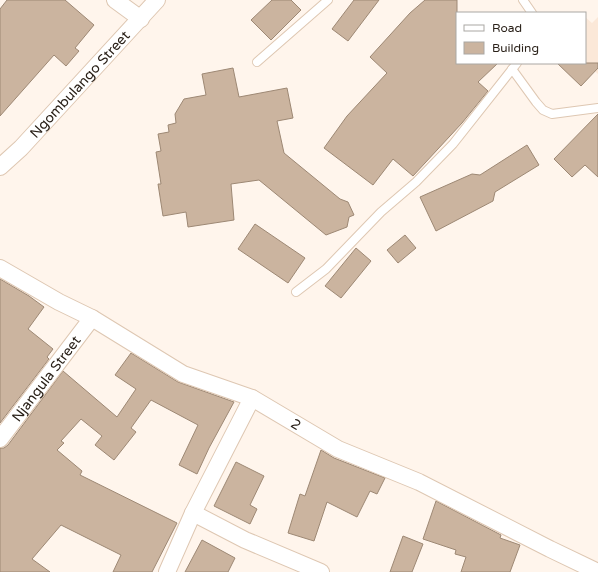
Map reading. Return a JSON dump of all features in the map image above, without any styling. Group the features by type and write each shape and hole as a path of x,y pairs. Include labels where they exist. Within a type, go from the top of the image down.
{"street":[{"path":"115,0 141,19"},
{"name":"Ngombulango Street","path":"0,167 21,148 157,0"},
{"name":"2","path":"0,268 53,299 92,318 183,374 252,398 338,448 419,482 598,572"},
{"name":"Njangula Street","path":"0,439 92,318"},
{"path":"167,572 193,513 252,398"},
{"path":"193,513 245,540 321,572"}],"lane":[{"path":"256,62 328,0"},
{"path":"523,0 531,12"},
{"path":"296,292 326,269 381,212 416,182 453,144 515,66 536,102 543,110 552,114 598,108"}],"shaded area":[{"path":"598,17 598,74 586,64 586,18 592,23"}],"building":[{"path":"7,0 65,0 94,25 75,48 79,51 66,66 54,55 0,116 0,9"},
{"path":"272,0 291,0 301,10 271,40 251,20"},
{"path":"354,0 379,0 348,41 332,29"},
{"path":"425,0 457,0 456,64 497,64 478,82 488,91 462,123 413,176 393,159 373,185 324,148 347,116 387,73 370,57 410,13"},
{"path":"598,63 598,68 581,86 558,64"},
{"path":"233,68 239,97 287,88 293,118 277,121 284,153 340,199 348,202 354,215 349,217 347,227 326,235 259,180 231,184 234,220 188,227 186,212 163,216 158,184 161,184 156,152 161,151 158,134 169,132 168,125 176,123 175,114 184,99 206,95 202,74"},
{"path":"598,114 598,177 585,165 572,177 554,159"},
{"path":"527,145 539,165 495,192 493,201 436,231 420,197 472,174 480,175"},
{"path":"255,224 305,258 288,283 238,249"},
{"path":"405,235 416,248 398,263 387,250"},
{"path":"356,248 371,261 341,298 325,286"},
{"path":"0,279 29,296 44,307 28,329 53,349 47,357 49,359 0,423"},
{"path":"131,353 178,382 234,402 209,448 197,474 179,465 198,425 151,400 131,428 136,432 114,460 95,445 102,436 81,419 61,441 64,443 57,450 82,471 80,475 177,523 152,572 113,572 121,555 61,525 32,559 50,572 0,572 0,448 4,448 8,445 63,371 117,417 136,389 115,375"},
{"path":"321,450 334,458 385,478 377,494 370,491 357,517 327,502 314,541 288,533 300,494 305,496"},
{"path":"236,462 264,476 250,505 257,509 250,524 214,506"},
{"path":"436,501 501,535 500,538 520,545 510,572 461,572 466,557 455,554 456,550 423,539"},
{"path":"403,536 423,544 412,572 390,572"},
{"path":"202,540 235,558 228,572 185,572"}]}
